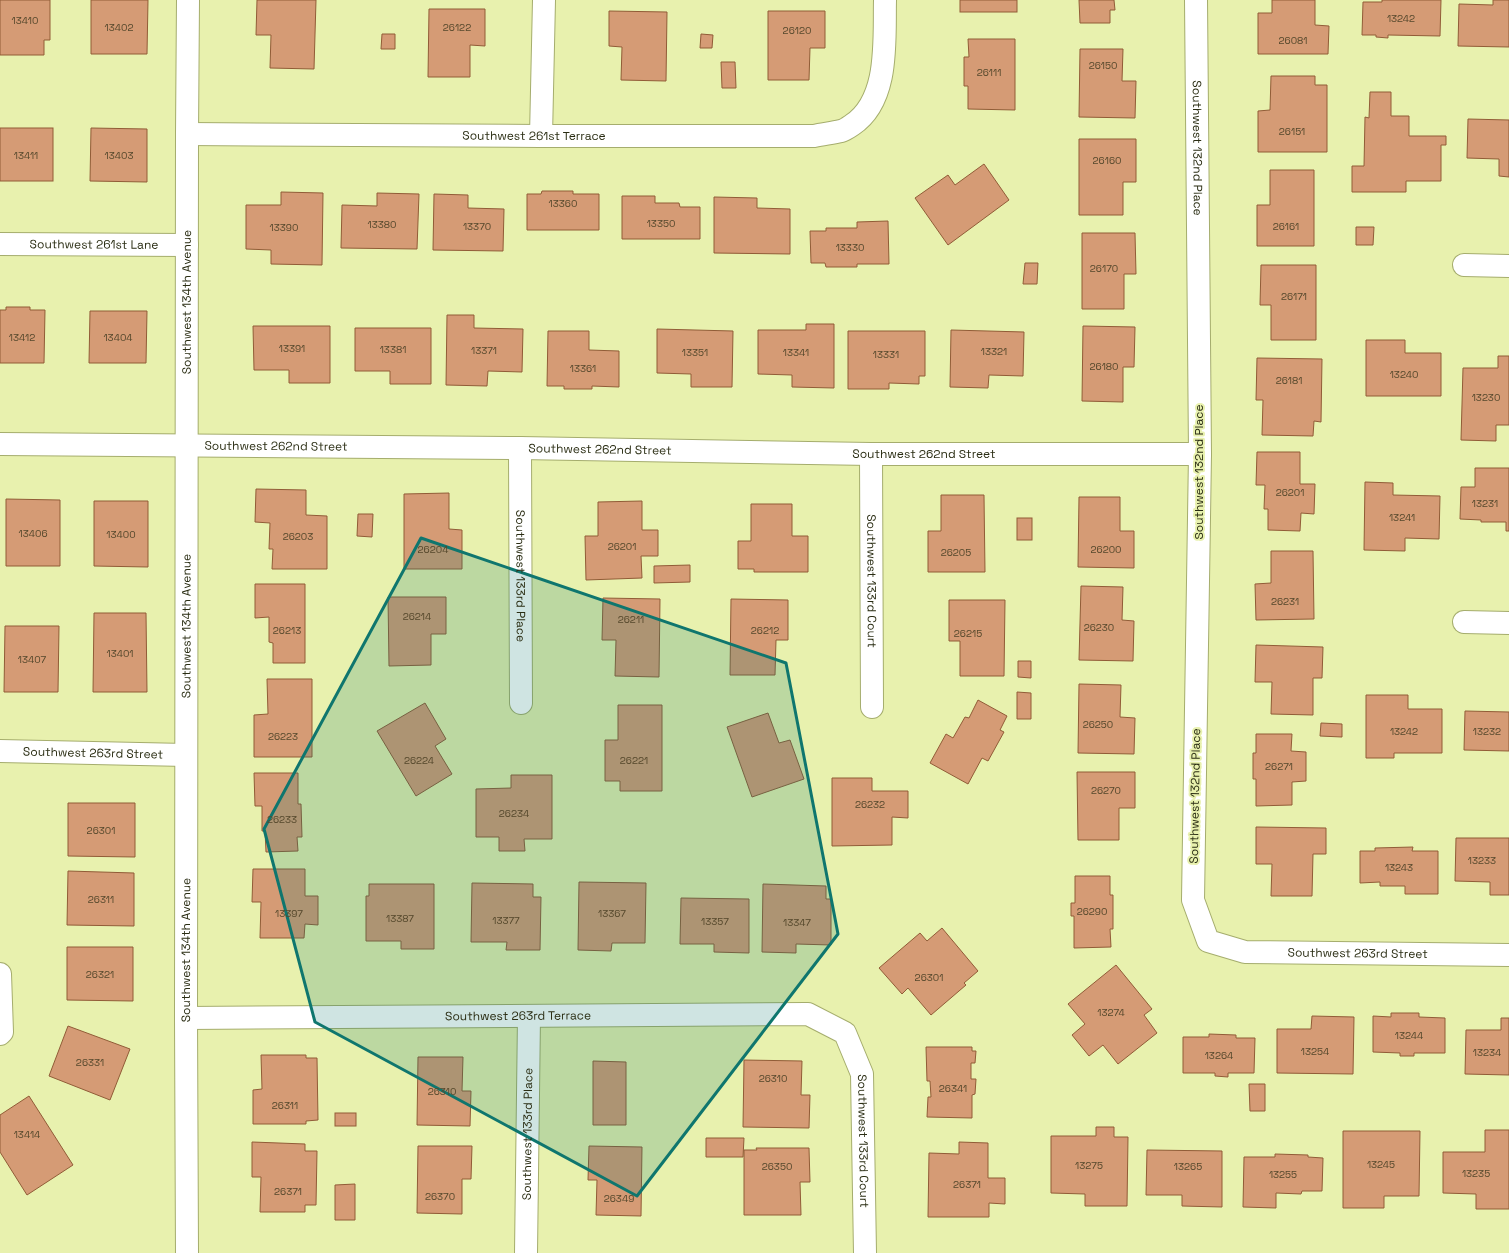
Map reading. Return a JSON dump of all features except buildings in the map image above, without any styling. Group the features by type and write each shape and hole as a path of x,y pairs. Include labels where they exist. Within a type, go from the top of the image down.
{"street":[{"name":"Southwest 134th Avenue","path":"187,1253 186,755 188,0"},
{"path":"541,136 544,0"},
{"name":"Southwest 261st Terrace","path":"187,134 814,136 842,131 859,120 870,106 878,88 883,64 885,0"},
{"name":"Southwest 132nd Place","path":"1196,0 1200,454 1193,900 1208,941"},
{"name":"Southwest 261st Lane","path":"0,244 187,246"},
{"path":"1464,265 1509,266"},
{"name":"Southwest 262nd Street","path":"0,444 187,444 871,454 1200,454"},
{"name":"Southwest 133rd Place","path":"520,448 521,703"},
{"name":"Southwest 133rd Court","path":"871,454 872,707"},
{"path":"1464,622 1509,623"},
{"name":"Southwest 263rd Street","path":"0,751 186,755"},
{"name":"Southwest 263rd Street","path":"1208,941 1245,952 1509,956"},
{"path":"0,974 2,1032 0,1034"},
{"name":"Southwest 263rd Terrace","path":"186,1018 808,1014 845,1033"},
{"name":"Southwest 133rd Place","path":"526,1253 529,1016"},
{"name":"Southwest 133rd Court","path":"845,1033 862,1074 865,1253"}],"highlighted area":[{"path":"421,538 786,663 838,934 637,1196 315,1022 264,829"}]}
